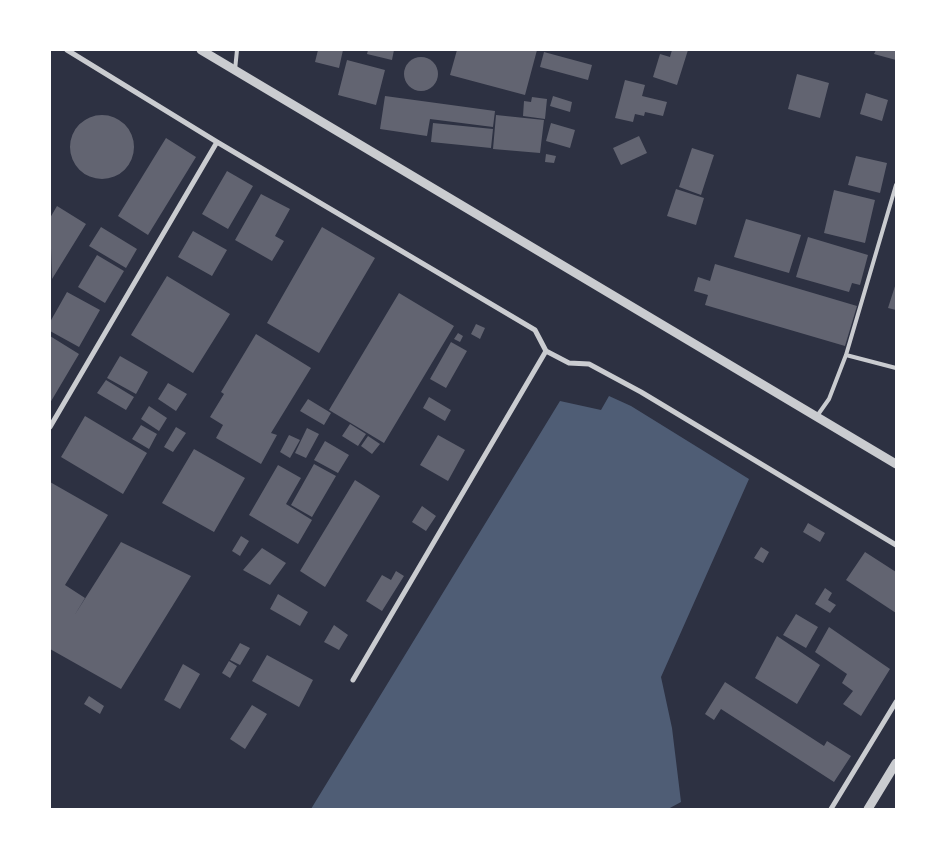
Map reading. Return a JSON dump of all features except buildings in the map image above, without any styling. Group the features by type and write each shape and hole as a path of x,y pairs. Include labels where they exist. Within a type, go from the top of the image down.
{"street":[{"path":"66,50 217,142 536,330 546,351 569,363 589,364 641,392 896,545"},
{"path":"201,50 896,464"},
{"path":"50,427 217,142"},
{"path":"353,680 546,351"},
{"path":"831,809 896,702"},
{"path":"868,809 896,763"}],"lane":[{"path":"235,70 237,50"},
{"path":"816,418 829,398 846,355 896,185"},
{"path":"846,355 896,368"}],"water":[{"path":"609,396 631,406 749,479 661,677 672,728 681,802 668,809 311,809 560,401 601,410"}]}
